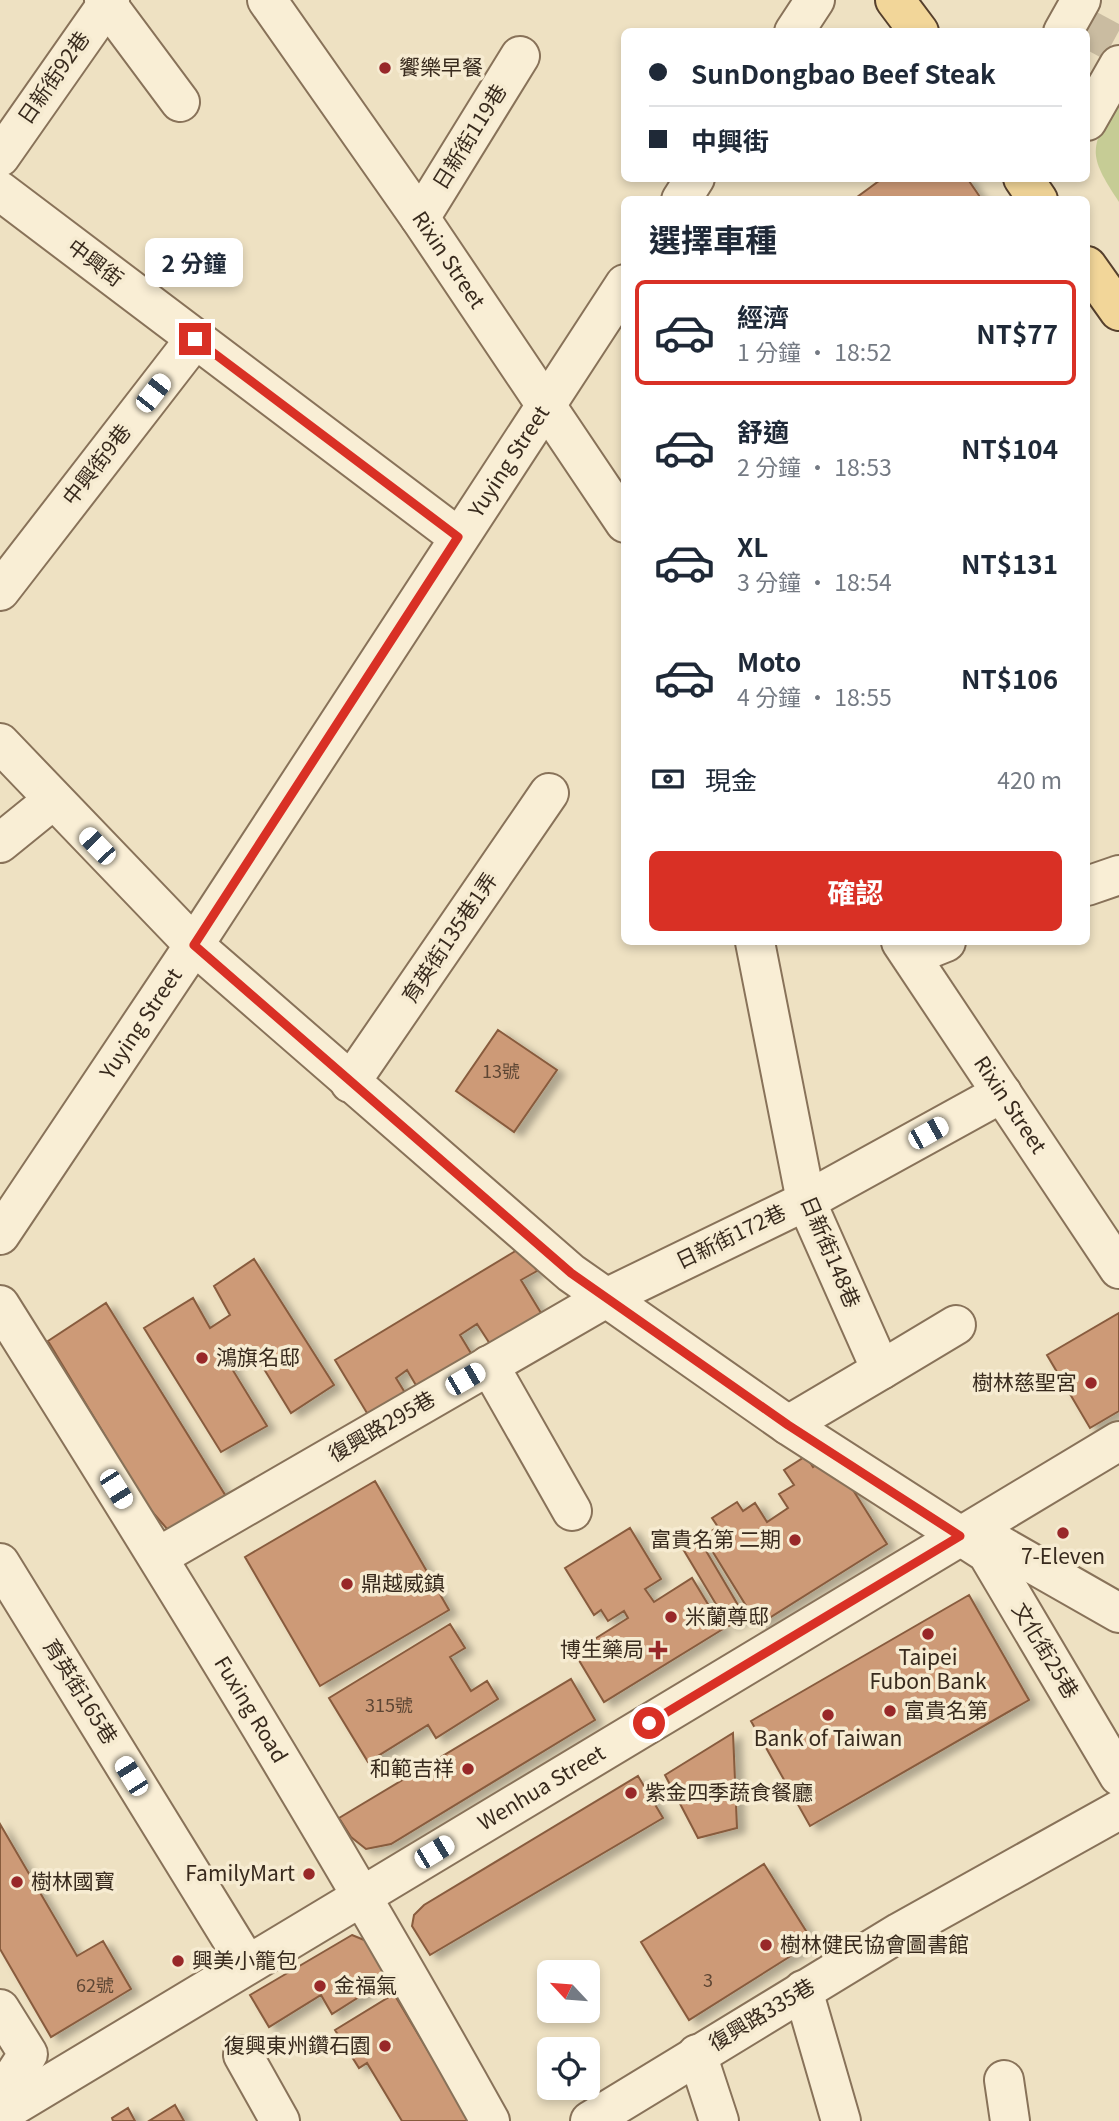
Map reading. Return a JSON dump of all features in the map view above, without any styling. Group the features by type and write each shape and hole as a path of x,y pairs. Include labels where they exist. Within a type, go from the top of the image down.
{"main road":[{"path":"895,0 916,28"},
{"path":"1026,182 1037,196"},
{"path":"1090,270 1119,311"}],"street":[{"name":"Rixin Street","path":"267,0 420,218 621,517"},
{"path":"797,28 815,0"},
{"path":"1065,28 1081,0"},
{"path":"107,1 180,102"},
{"name":"日新街92巷","path":"0,157 107,1"},
{"name":"日新街119巷","path":"420,218 520,56"},
{"path":"1090,116 1119,65"},
{"name":"中興街","path":"0,191 458,537"},
{"name":"Yuying Street","path":"0,1235 194,945 621,290"},
{"name":"中興街9巷","path":"0,591 195,339"},
{"name":"文化街25巷","path":"0,743 194,945 571,1273 788,1425 987,1553 1119,1776"},
{"name":"育英街135巷1弄","path":"350,1083 549,793"},
{"path":"0,843 53,800"},
{"path":"1090,885 1119,875"},
{"name":"日新街148巷","path":"756,945 806,1200 881,1370"},
{"path":"906,949 929,945"},
{"name":"Rixin Street","path":"906,949 1119,1269"},
{"name":"日新街172巷","path":"606,1298 806,1200 1002,1093"},
{"name":"復興路295巷","path":"158,1557 606,1298"},
{"name":"Fuxing Road","path":"0,1305 158,1557 362,1895 490,2121"},
{"path":"788,1425 956,1325"},
{"path":"489,1365 572,1511"},
{"name":"Wenhua Street","path":"0,2114 1119,1441"},
{"path":"960,1536 998,1544 1119,1613"},
{"name":"育英街165巷","path":"0,1563 247,1964"},
{"name":"復興路335巷","path":"590,2121 803,1990 1119,1810"},
{"path":"803,1990 841,2121"},
{"path":"0,2009 28,2054 0,2097"},
{"path":"697,2054 719,2121"},
{"path":"243,2055 280,2121"},
{"path":"1004,2080 1010,2121"}],"green space":[{"path":"1119,99 1119,202 1101,173 1096,151 1097,140"}],"building":[{"path":"878,182 970,182 979,196 858,196"},
{"path":"498,1030 557,1070 514,1132 456,1091"},
{"name":"鴻旗名邸","path":"522,1247 537,1271 521,1280 541,1313 490,1344 477,1324 460,1335 472,1355 417,1387 407,1370 396,1378 407,1396 370,1418 335,1360"},
{"name":"鴻旗名邸","path":"254,1259 334,1385 291,1413 253,1351 229,1364 267,1426 221,1452 144,1328 193,1298 210,1328 230,1315 214,1286"},
{"name":"鴻旗名邸","path":"106,1303 227,1498 168,1530 148,1507 48,1341"},
{"name":"樹林慈聖宮","path":"1119,1313 1119,1411 1090,1428 1047,1355"},
{"name":"富貴名第 二期","path":"831,1455 887,1544 758,1625 703,1536 718,1527 712,1518 737,1502 743,1511 755,1503 767,1522 788,1508 779,1494 794,1485 784,1470 806,1456 813,1467"},
{"name":"鼎越威鎮","path":"375,1481 449,1610 320,1686 245,1557"},
{"name":"米蘭尊邸","path":"630,1528 661,1579 645,1589 654,1602 692,1578 723,1629 604,1702 574,1652 628,1618 624,1611 608,1621 601,1610 594,1615 565,1568"},
{"path":"699,1539 745,1617 729,1626 683,1549"},
{"name":"富貴名第","path":"969,1595 1029,1700 810,1826 751,1721"},
{"path":"450,1624 465,1648 450,1657 471,1691 487,1681 498,1699 436,1738 428,1725 368,1762 329,1698"},
{"name":"和範吉祥","path":"571,1679 595,1720 391,1844 366,1849 351,1837 339,1818"},
{"path":"733,1733 737,1828 698,1838 665,1775"},
{"path":"638,1776 663,1818 430,1955 412,1926 414,1915 424,1905"},
{"name":"樹林國寶","path":"0,1824 77,1956 103,1941 131,1989 51,2037 0,1949"},
{"path":"764,1864 813,1942 689,2020 641,1942"},
{"name":"金福氣","path":"352,1935 369,1942 389,1978 332,2014 321,1995 269,2027 250,1995"},
{"name":"復興東州鑽石園","path":"394,1994 470,2121 402,2121 367,2063 359,2068 335,2030"},
{"path":"175,2105 184,2121 149,2121"},
{"path":"128,2108 135,2121 113,2121 112,2118"}],"tunnel":[{"path":"1090,44 1114,0"}],"place":[{"name":"饗樂早餐","path":"385,68"},
{"name":"鴻旗名邸","path":"202,1358"},
{"name":"樹林慈聖宮","path":"1091,1383"},
{"name":"7-Eleven","path":"1063,1533"},
{"name":"富貴名第 二期","path":"795,1540"},
{"name":"鼎越威鎮","path":"347,1584"},
{"name":"米蘭尊邸","path":"671,1617"},
{"name":"Taipei Fubon Bank","path":"928,1634"},
{"name":"博生藥局","path":"658,1650"},
{"name":"富貴名第","path":"890,1711"},
{"name":"Bank of Taiwan","path":"828,1715"},
{"name":"和範吉祥","path":"468,1769"},
{"name":"紫金四季蔬食餐廳","path":"631,1793"},
{"name":"FamilyMart","path":"309,1874"},
{"name":"樹林國寶","path":"17,1882"},
{"name":"樹林健民協會圖書館","path":"766,1945"},
{"name":"興美小籠包","path":"178,1961"},
{"name":"金福氣","path":"320,1986"},
{"name":"復興東州鑽石園","path":"385,2046"}],"route":[{"path":"195,339 458,537 194,945 571,1273 788,1425 960,1536 649,1723"}]}
